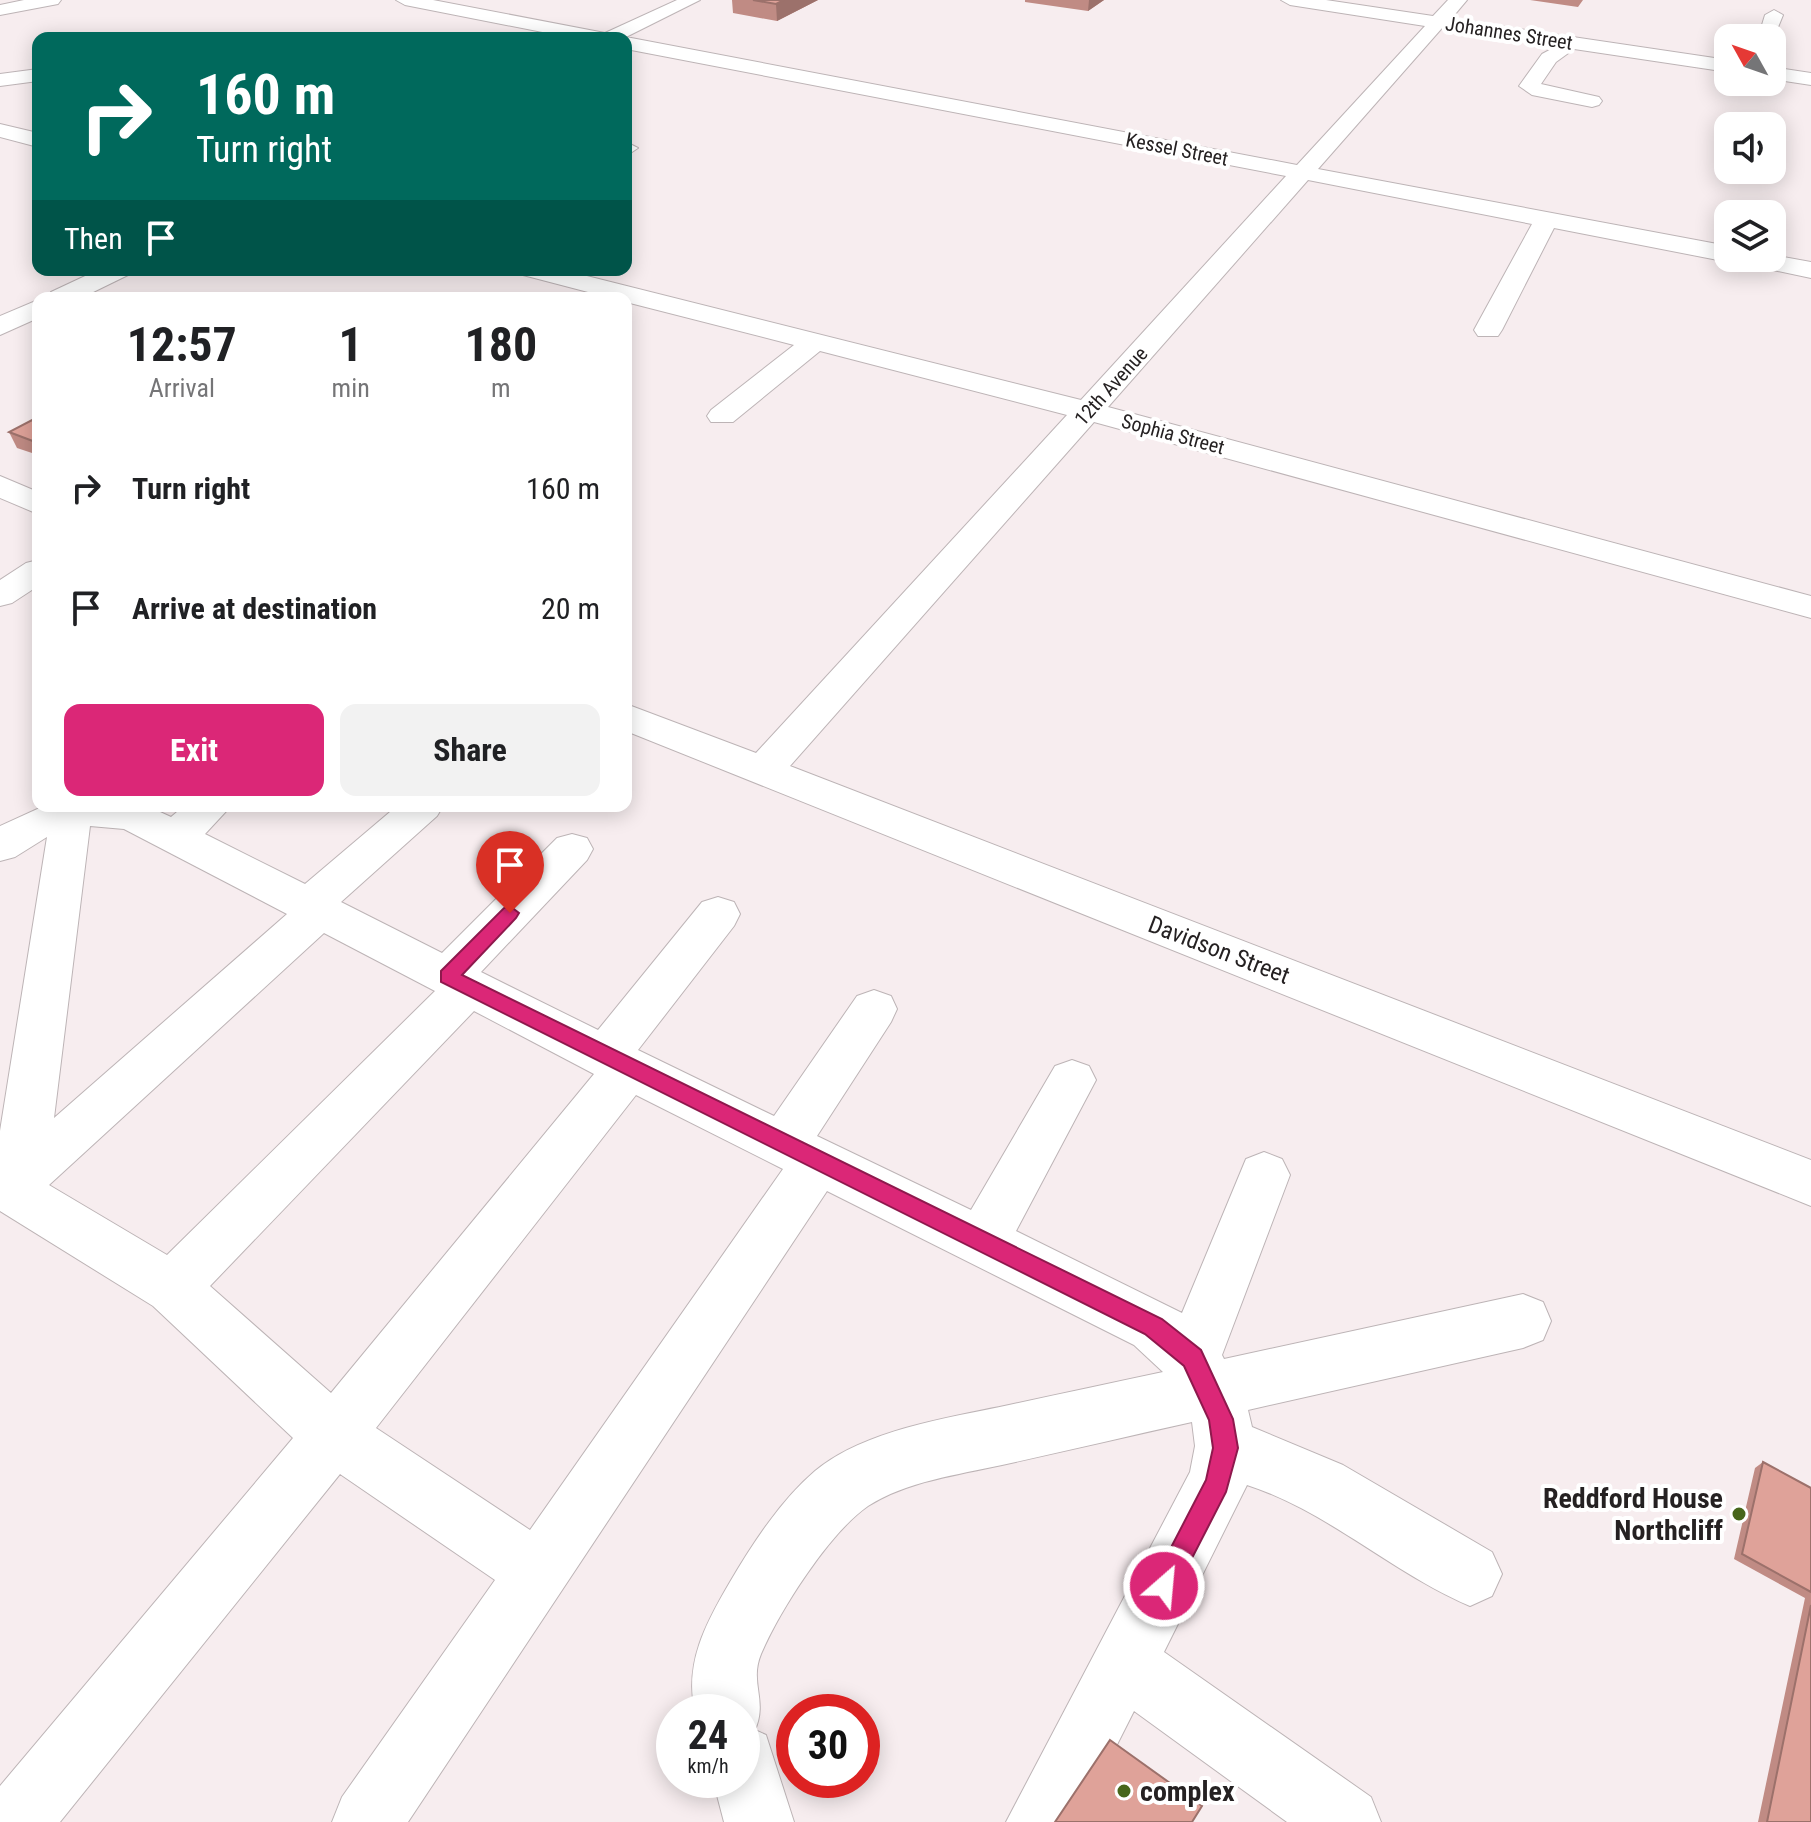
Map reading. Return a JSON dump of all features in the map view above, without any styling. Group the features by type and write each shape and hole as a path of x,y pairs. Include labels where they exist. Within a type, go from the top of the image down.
{"street":[{"path":"0,10 52,0"},
{"path":"405,0 571,32"},
{"path":"623,32 691,0"},
{"name":"Johannes Street","path":"1290,0 1714,64"},
{"name":"12th Avenue","path":"763,771 1458,0"},
{"path":"1771,24 1774,15"},
{"path":"1569,42 1564,50 1549,58 1529,86 1592,101"},
{"name":"Kessel Street","path":"632,44 1714,251"},
{"path":"1786,75 1811,79"},
{"path":"0,80 32,76"},
{"path":"0,130 32,138"},
{"path":"1488,330 1546,219"},
{"path":"1786,265 1811,270"},
{"path":"73,292 106,276"},
{"name":"Sophia Street","path":"556,276 618,292"},
{"name":"Sophia Street","path":"632,295 1088,411 1811,607"},
{"path":"0,327 19,300"},
{"path":"722,416 815,342"},
{"path":"9,484 32,500"},
{"path":"0,598 32,574"},
{"path":"0,598 32,581"},
{"name":"Davidson Street","path":"632,719 1811,1183"},
{"path":"0,846 40,823 72,812"},
{"path":"5,1193 30,1113 82,812"},
{"path":"106,812 193,821 314,908 617,1062 1154,1326 1200,1373 1221,1419 1225,1448 1217,1483 1041,1822"},
{"path":"5,1193 417,812"},
{"path":"172,1288 458,982 572,849"},
{"path":"15,1822 334,1435 617,1062 718,914"},
{"path":"367,1822 539,1573 801,1152 874,1009"},
{"path":"983,1240 1072,1080"},
{"path":"1200,1373 1264,1175"},
{"path":"5,1193 172,1288 334,1435 539,1573"},
{"path":"725,1694 725,1663 738,1630 814,1516 838,1491 914,1455 1200,1373 1523,1321"},
{"path":"1225,1448 1267,1459 1312,1478 1470,1574"},
{"path":"1124,1663 1346,1822"},
{"path":"753,1798 759,1822"}],"building":[{"path":"753,0 784,0 776,4"},
{"path":"32,420 32,441 9,432"},
{"path":"1763,1462 1811,1488 1811,1592 1742,1554"},
{"path":"1811,1605 1811,1822 1767,1822"},
{"name":"complex","path":"1110,1740 1202,1806 1192,1822 1055,1822"}],"place":[{"name":"Reddford House Northcliff","path":"1739,1514"},
{"name":"complex","path":"1124,1791"}],"route":[{"path":"510,913 448,976 628,1068 1154,1326 1192,1358 1221,1419 1225,1448 1217,1483 1164,1586"}]}
